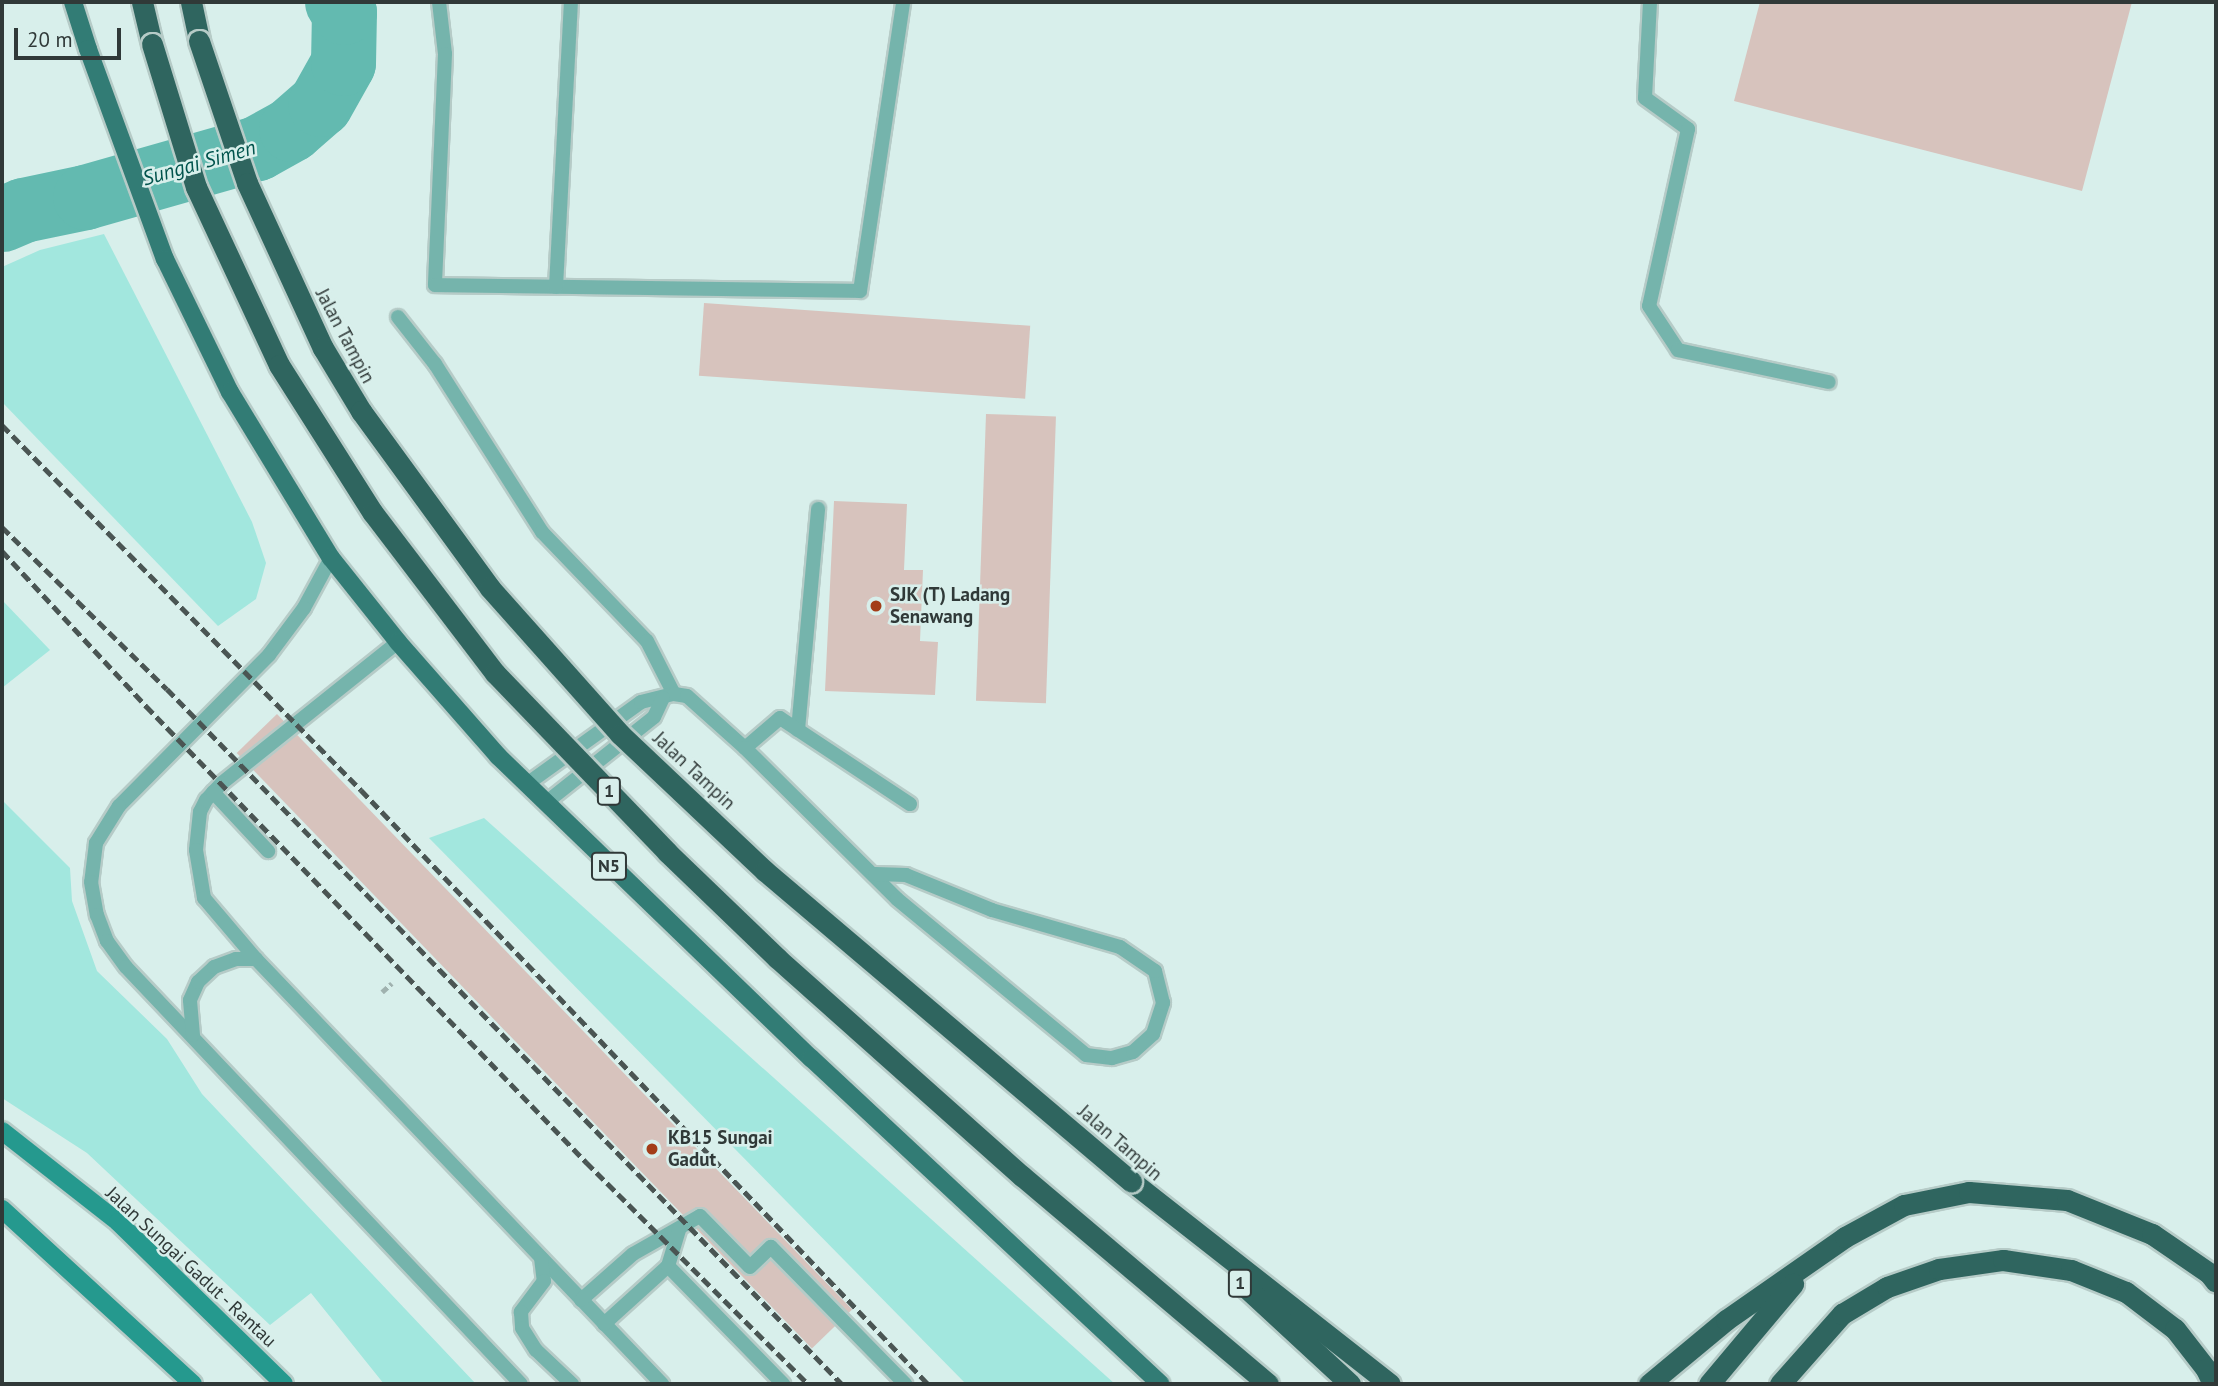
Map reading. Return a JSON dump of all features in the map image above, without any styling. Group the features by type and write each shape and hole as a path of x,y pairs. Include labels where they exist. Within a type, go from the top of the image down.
{"highway":[{"name":"1","path":"142,2 152,44 196,187 279,365 373,513 495,673 667,852 777,958 1022,1176 1268,1384"},
{"name":"Jalan Tampin","path":"191,2 199,41 247,183 323,348 361,411 490,589 620,734 765,871 1130,1181 1350,1384"},
{"path":"1130,1181 1390,1384"},
{"path":"1649,1384 1727,1320 1845,1237 1904,1205 1969,1192 2067,1200 2152,1234 2209,1273 2216,1282"},
{"path":"1780,1384 1842,1314 1887,1287 1939,1269 2003,1259 2071,1270 2126,1292 2175,1329 2206,1369 2213,1384"},
{"path":"1709,1384 1810,1264"}],"main road":[{"path":"74,2 88,49"},
{"name":"N5","path":"82,2 88,49 166,258 230,392 331,558 460,715 527,784 548,801 598,855 1161,1384"}],"street":[{"name":"Jalan Sungai Gadut - Rantau","path":"2,1131 118,1222 284,1384"},
{"path":"2,1209 193,1384"}],"lane":[{"path":"439,2 445,54 435,285 860,291 903,2"},
{"path":"556,287 571,2"},
{"path":"1650,2 1645,98 1688,129 1649,306 1678,350 1829,382"},
{"path":"398,317 435,364 542,532 647,641 669,696"},
{"path":"798,730 818,509"},
{"path":"331,558 304,608 269,654 119,806 96,843 91,882 97,915 107,941 126,967 521,1384"},
{"path":"398,642 213,792 200,812 196,850 204,898 256,958 662,1384"},
{"path":"548,801 654,716 669,696"},
{"path":"527,784 641,702 669,696 687,696 700,705 875,874 897,900 1086,1055 1112,1058 1133,1052 1153,1034 1163,1003 1155,971 1121,947 992,910 906,875 875,874"},
{"path":"745,748 780,718 910,804"},
{"path":"213,792 268,851"},
{"path":"193,1035 190,1000 198,982 214,967 236,958 256,958"},
{"path":"581,1300 633,1254 680,1230 700,1216 750,1267 771,1247 905,1384"},
{"path":"604,1324 668,1266 680,1230"},
{"path":"541,1258 544,1281 521,1312 522,1328 536,1350 572,1384"},
{"path":"668,1266 783,1384"}],"path":[{"path":"382,992 392,983"}],"shaded area":[{"path":"104,234 252,522 266,563 256,599 218,626 2,402 2,267 40,250"},
{"path":"2,600 50,650 2,688"},
{"path":"2,800 70,868 72,901 97,971 167,1039 202,1094 476,1384 384,1384 311,1293 270,1325 87,1153 2,1098"},
{"path":"484,818 1115,1384 966,1384 429,838"}],"building":[{"path":"1760,2 2132,2 2082,191 1734,101"},
{"path":"704,303 1030,326 1025,399 699,376"},
{"path":"986,414 1056,416 1046,703 976,701"},
{"name":"SJK (T) Ladang Senawang","path":"834,501 907,504 904,570 923,570 920,641 938,642 935,695 825,691"},
{"path":"277,714 852,1310 812,1349 237,753"}],"waterway":[{"name":"Sungai Simen","path":"2,219 23,210 85,197 257,148 291,129 320,104 343,63 344,12 337,2"}],"railway":[{"path":"2,425 361,790 928,1384"},
{"path":"2,527 167,689 842,1384"},
{"path":"2,551 146,706 586,1162 808,1384"}],"place":[{"name":"SJK (T) Ladang Senawang","path":"876,606"},
{"name":"KB15 Sungai Gadut","path":"652,1149"}]}
